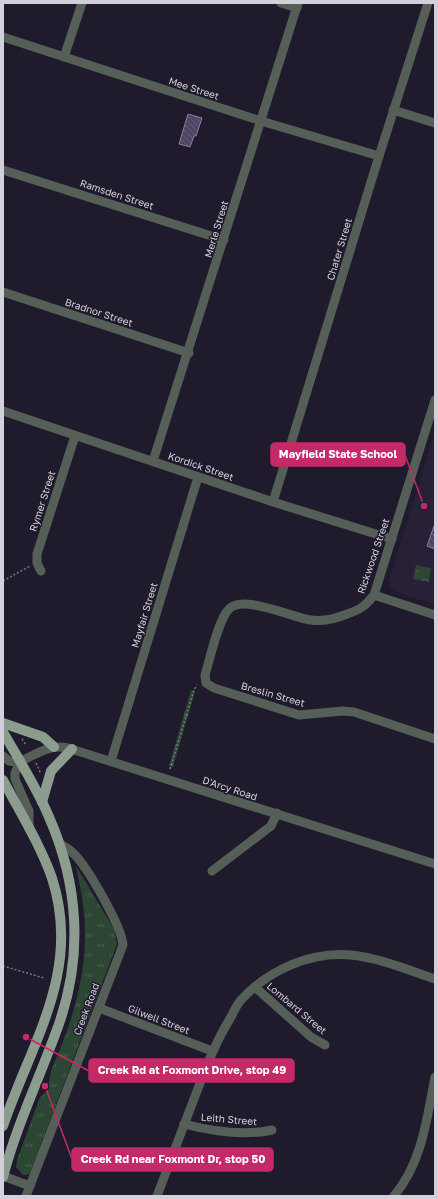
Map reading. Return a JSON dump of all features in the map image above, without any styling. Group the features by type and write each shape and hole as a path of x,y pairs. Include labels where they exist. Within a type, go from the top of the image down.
{"main road":[{"path":"3,723 43,737 54,747"},
{"name":"Creek Road","path":"3,732 42,802 59,843 68,874 74,907 75,939 70,984 59,1022 18,1128 3,1176"},
{"path":"42,802 51,771 72,749"},
{"path":"3,780 47,865 55,891 61,925 61,955 59,972 52,1000 3,1126"}],"street":[{"path":"64,57 82,3"},
{"path":"280,3 298,6"},
{"name":"Merle Street","path":"153,461 189,353 298,6"},
{"name":"Chater Street","path":"273,502 393,110 430,7"},
{"name":"Mee Street","path":"3,37 261,121 379,156"},
{"path":"393,110 435,123"},
{"name":"Ramsden Street","path":"3,170 224,240"},
{"name":"Bradnor Street","path":"3,292 189,353"},
{"name":"Rickwood Street","path":"205,675 224,616 230,608 245,605 263,606 310,620 323,621 357,611 364,607 374,595 435,400"},
{"name":"Kordick Street","path":"3,412 273,502 392,539"},
{"name":"Rymer Street","path":"37,563 36,554 75,436"},
{"name":"Mayfair Street","path":"111,761 198,477"},
{"path":"37,563 41,571"},
{"path":"374,595 435,615"},
{"name":"Breslin Street","path":"205,675 206,683 214,688 299,715 343,710 354,712 435,738"},
{"name":"D'Arcy Road","path":"20,762 41,750 54,747 72,749 435,864"},
{"path":"3,756 9,762 20,762 15,773 15,779 29,812 29,828"},
{"path":"212,871 271,826 277,813"},
{"name":"Creek Road","path":"26,1196 122,950 123,940 116,924 78,858 59,843"},
{"path":"157,1196 212,1051 241,1000 255,987 271,975 291,965 310,958 328,955 350,955 380,960 435,979"},
{"name":"Lombard Street","path":"255,987 311,1037 325,1045"},
{"name":"Gilwell Street","path":"99,1008 212,1051"},
{"path":"394,1196 412,1167 422,1142 435,1077"},
{"name":"Leith Street","path":"184,1124 199,1128 256,1134 272,1130"},
{"path":"3,1176 30,1186"}],"path":[{"path":"3,581 37,563"},
{"path":"170,769 194,690 205,675"},
{"path":"36,763 44,779"},
{"path":"3,966 44,978"}],"shaded area":[{"path":"435,432 435,605 397,592 391,588 389,580"}],"green space":[{"path":"416,565 431,568 429,582 413,579"},
{"path":"191,690 195,692 173,767 169,766"},
{"path":"76,866 114,929 117,944 30,1173 23,1175 16,1167 17,1160 40,1097 48,1088 52,1068 73,1012 82,974 85,934 84,914"}],"building":[{"path":"188,114 202,118 196,136 194,136 190,147 179,144"},
{"path":"434,526 435,527 435,549 427,546"}],"place":[{"name":"Mayfield State School","path":"424,506"},
{"name":"Creek Rd at Foxmont Drive, stop 49","path":"26,1037"},
{"name":"Creek Rd near Foxmont Dr, stop 50","path":"45,1086"}]}
